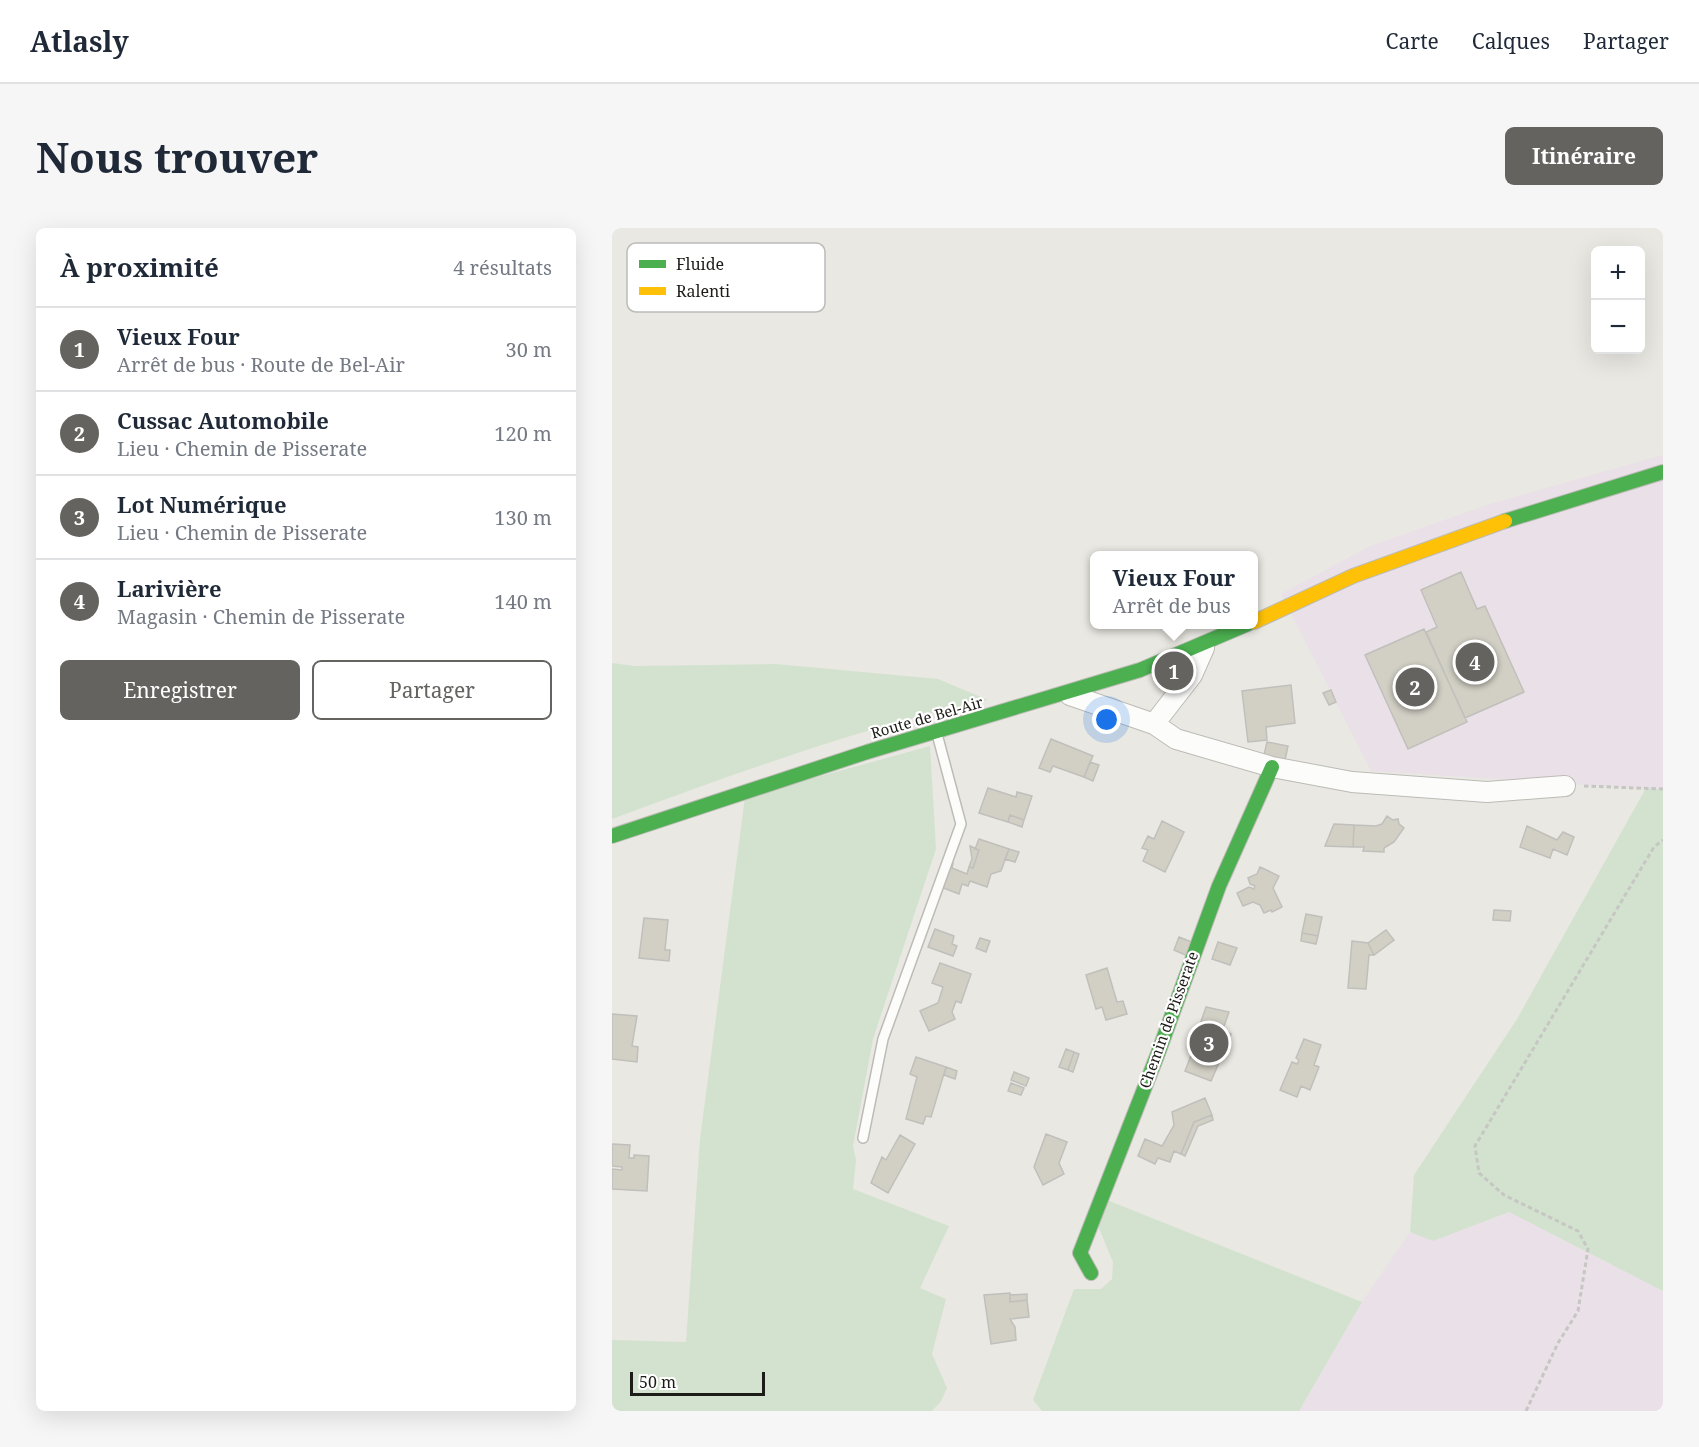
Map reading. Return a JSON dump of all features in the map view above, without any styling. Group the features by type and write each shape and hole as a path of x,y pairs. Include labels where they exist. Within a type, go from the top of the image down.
{"street":[{"path":"1258,620 1302,597 1460,535 1663,472"},
{"name":"Route de Bel-Air","path":"612,836 936,731 1070,695 1204,648 1239,629"},
{"path":"1154,724 1192,675 1204,648"},
{"path":"1070,695 1154,724 1176,739 1272,767 1352,782 1487,792 1565,786"},
{"name":"Chemin de Pisserate","path":"1090,1273 1080,1253 1157,1056 1218,886 1272,767"}],"lane":[{"path":"863,1138 884,1039 961,824 936,731"}],"path":[{"path":"1565,786 1636,786 1663,789"},
{"path":"1526,1411 1558,1343 1578,1311 1588,1249 1578,1231 1504,1195 1479,1173 1475,1146 1654,847 1663,840"}],"shaded area":[{"path":"1663,455 1663,790 1371,771 1281,594 1370,546 1490,504"},
{"path":"1509,1212 1663,1291 1663,1411 1299,1411 1362,1302 1410,1232 1433,1241"}],"green space":[{"path":"612,663 635,666 776,664 938,679 988,700 845,738 612,819"},
{"path":"930,746 936,849 873,1039 853,1146 856,1160 853,1189 949,1226 920,1288 946,1299 932,1354 947,1388 941,1401 932,1411 612,1411 612,1340 686,1342 700,1139 745,797"},
{"path":"1646,788 1663,790 1663,1291 1509,1212 1433,1241 1410,1232 1414,1175 1517,1019"},
{"path":"1107,1200 1362,1302 1299,1411 1042,1411 1033,1400 1074,1289 1101,1289 1112,1279 1113,1262 1098,1226"}],"building":[{"path":"1461,572 1477,609 1485,606 1524,692 1465,718 1426,632 1437,627 1421,590"},
{"path":"1424,629 1467,722 1408,749 1365,655"},
{"path":"1291,685 1295,723 1266,727 1267,740 1248,742 1242,691"},
{"path":"1331,690 1336,702 1329,705 1323,693"},
{"path":"1051,739 1093,756 1084,777 1053,766 1050,772 1039,768"},
{"path":"1267,742 1288,746 1285,760 1264,755"},
{"path":"1090,762 1099,765 1093,781 1084,777"},
{"path":"988,788 1016,797 1017,792 1032,796 1024,820 1010,815 1008,822 979,813"},
{"path":"1010,815 1024,820 1022,827 1008,822"},
{"path":"1387,816 1393,820 1398,819 1399,824 1404,828 1394,842 1384,848 1384,852 1363,851 1364,847 1353,847 1354,825 1376,826 1382,824"},
{"path":"1162,821 1184,832 1165,872 1143,861 1148,850 1142,848 1148,836 1154,839"},
{"path":"1334,824 1354,825 1353,847 1325,846"},
{"path":"1527,826 1557,840 1563,832 1574,837 1567,855 1553,849 1550,858 1520,847"},
{"path":"979,839 1009,849 1001,871 991,874 987,887 970,881 968,886 962,884 959,894 941,887 950,862 953,863 952,868 967,874 969,867 973,868 979,850 975,849"},
{"path":"970,846 979,850 973,868 969,867 972,859"},
{"path":"1009,849 1019,852 1015,862 1005,859"},
{"path":"1260,867 1279,876 1273,888 1282,907 1272,912 1271,910 1264,913 1260,905 1253,902 1243,906 1237,893 1249,887 1254,889 1255,886 1250,884 1248,878 1257,874"},
{"path":"1494,910 1511,911 1510,921 1493,920"},
{"path":"1306,914 1322,917 1318,936 1302,933"},
{"path":"644,918 668,920 665,950 670,950 669,961 639,958"},
{"path":"935,929 954,936 952,944 957,946 953,956 928,947"},
{"path":"1386,930 1394,940 1374,955 1368,943"},
{"path":"1302,933 1318,936 1316,944 1301,941"},
{"path":"1179,937 1194,943 1188,956 1174,950"},
{"path":"980,938 990,941 986,952 976,948"},
{"path":"1352,941 1368,943 1374,955 1369,955 1366,989 1348,988"},
{"path":"1218,942 1237,948 1230,965 1212,959"},
{"path":"940,963 971,974 961,1003 956,1001 952,1012 955,1019 929,1031 920,1011 938,1003 943,987 932,983"},
{"path":"1107,968 1117,1002 1123,1001 1127,1014 1106,1020 1102,1007 1096,1009 1086,975"},
{"path":"1206,1007 1229,1012 1217,1046 1225,1049 1211,1081 1185,1071 1194,1048 1197,1049 1201,1041 1195,1039"},
{"path":"612,1014 637,1016 632,1046 638,1047 637,1062 612,1059"},
{"path":"1223,1031 1231,1034 1225,1049 1217,1046"},
{"path":"1304,1039 1321,1045 1314,1065 1319,1067 1310,1090 1301,1086 1297,1097 1280,1090 1292,1062 1297,1064 1299,1060 1296,1058"},
{"path":"1066,1049 1074,1052 1068,1070 1059,1067"},
{"path":"1074,1052 1079,1054 1073,1072 1068,1070"},
{"path":"916,1057 946,1067 931,1117 926,1116 923,1124 906,1119 917,1077 910,1074"},
{"path":"946,1067 957,1071 955,1079 944,1075"},
{"path":"1014,1072 1029,1078 1026,1086 1011,1080"},
{"path":"1011,1083 1024,1088 1021,1095 1008,1091"},
{"path":"1205,1098 1212,1115 1194,1122 1181,1154 1174,1151 1170,1162 1158,1158 1155,1164 1138,1156 1145,1139 1162,1146 1174,1125 1172,1112"},
{"path":"1212,1115 1213,1120 1198,1126 1185,1156 1181,1154 1194,1122"},
{"path":"1046,1134 1067,1142 1059,1163 1064,1174 1043,1185 1034,1167"},
{"path":"900,1135 915,1144 888,1193 871,1183 882,1157 886,1160"},
{"path":"612,1144 630,1145 629,1158 634,1158 634,1155 649,1156 647,1191 612,1189 612,1169 622,1170 622,1167 612,1166"},
{"path":"1010,1293 1010,1302 1027,1300 1029,1317 1010,1319 1015,1327 1016,1340 991,1344 984,1295"},
{"path":"1027,1294 1027,1300 1010,1302 1010,1295"}],"traffic: fast":[{"path":"1505,521 1663,472"},
{"path":"612,836 867,752 1140,670 1236,629"},
{"path":"1091,1273 1080,1253 1157,1056 1219,886 1272,767"}],"traffic: slow":[{"path":"1258,620 1353,576 1505,521"}],"place":[{"name":"Larivière","path":"1475,662"},
{"name":"Vieux Four","path":"1174,671"},
{"name":"Cussac Automobile","path":"1415,687"},
{"name":"Lot Numérique","path":"1209,1043"}]}
